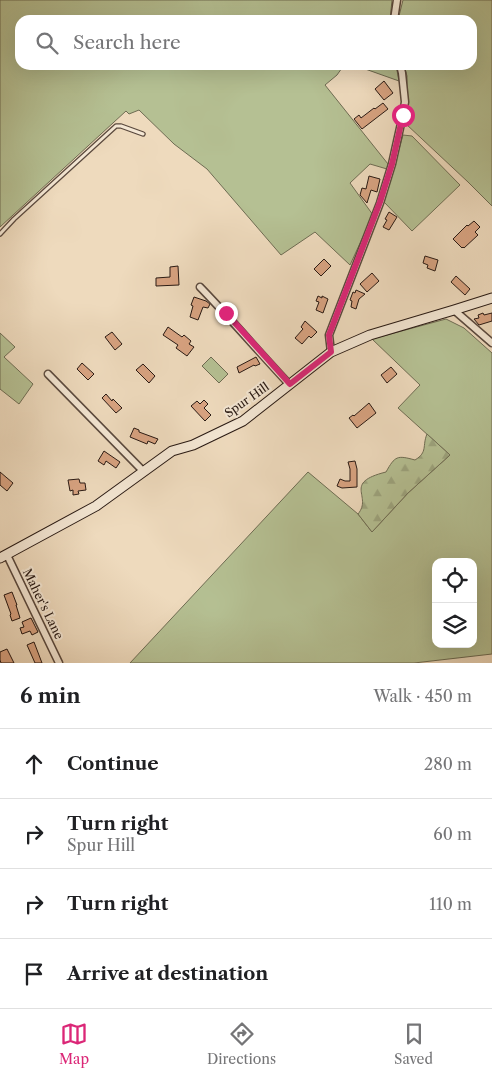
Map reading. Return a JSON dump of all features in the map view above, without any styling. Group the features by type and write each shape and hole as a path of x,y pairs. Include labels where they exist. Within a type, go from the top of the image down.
{"street":[{"path":"395,15 397,0"},
{"path":"331,352 329,335 380,202 397,143 405,102 401,70"},
{"path":"200,287 290,384"},
{"name":"Spur Hill","path":"4,556 96,506 172,451 193,445 239,424 331,352 370,335 492,298"},
{"path":"454,310 492,343"},
{"path":"48,374 144,472"},
{"name":"Maher's Lane","path":"4,556 59,663"}],"lane":[{"path":"0,234 116,126 144,134"}],"green space":[{"path":"0,0 392,0 390,15 15,15 15,70 340,70 325,85 388,164 387,169 370,164 350,183 373,215 350,265 315,232 281,255 207,169 174,144 139,110 129,114 126,111 0,227"},
{"path":"403,0 492,0 492,206 406,124 407,76 405,70 477,70 477,15 399,15"},
{"path":"368,70 397,70 399,81"},
{"path":"403,135 412,136 460,185 412,231 384,202"},
{"path":"446,319 464,328 492,353 492,654 414,663 130,663 308,472 358,514 372,532 408,493 450,455 398,408 420,385 372,339"},
{"path":"0,333 15,347 4,357 33,384 19,404 0,389"},
{"path":"211,357 228,374 219,383 202,366"},
{"path":"427,434 450,455 408,493 372,532 358,514 363,501 362,485 373,476 386,472 397,458 415,460 419,457 422,454"}],"building":[{"path":"384,81 393,93 384,100 375,89"},
{"path":"383,103 388,109 362,129 354,119 359,115 361,118"},
{"path":"369,176 380,179 377,192 371,190 367,203 360,195 362,188 366,189"},
{"path":"389,212 397,217 389,230 383,227"},
{"path":"474,221 480,227 475,232 478,235 462,248 453,239 467,225"},
{"path":"425,256 438,260 435,271 427,268 428,265 423,263"},
{"path":"324,259 331,266 321,276 314,269"},
{"path":"178,266 179,285 156,286 156,278 170,277 170,267"},
{"path":"372,273 379,281 367,292 360,284"},
{"path":"456,276 470,289 465,295 451,282"},
{"path":"356,290 365,294 359,299 356,309 351,307 352,301 350,300 353,292 355,293"},
{"path":"318,296 328,299 323,313 316,310 319,302 316,301"},
{"path":"194,297 210,304 208,308 203,307 198,320 190,317"},
{"path":"483,313 484,315 492,313 492,321 479,325 474,319 479,318 478,315"},
{"path":"305,321 317,332 311,338 309,336 302,344 295,338 303,329 301,327"},
{"path":"168,327 191,341 189,344 194,347 187,356 176,348 178,345 163,335"},
{"path":"112,332 122,344 115,350 105,337"},
{"path":"256,357 260,364 239,373 237,367"},
{"path":"82,363 94,374 88,380 77,369"},
{"path":"143,364 155,376 149,383 136,370"},
{"path":"391,367 397,374 387,383 381,375"},
{"path":"106,394 122,408 116,413 102,398"},
{"path":"204,400 208,404 204,408 211,415 205,421 191,406 197,401 200,404"},
{"path":"369,403 376,413 357,428 349,418"},
{"path":"134,428 139,430 139,432 158,439 155,444 148,441 147,444 130,437"},
{"path":"104,451 120,462 116,468 106,461 104,465 98,461"},
{"path":"355,461 357,487 342,488 337,486 340,479 350,481 348,462"},
{"path":"0,472 13,483 7,491 0,485"},
{"path":"79,479 80,483 85,483 86,490 78,491 79,494 73,495 73,490 70,491 68,480"},
{"path":"12,592 20,618 12,621 4,595"},
{"path":"31,618 38,632 32,635 30,631 22,634 20,628 24,627 22,622"},
{"path":"34,642 42,663 35,663 27,645"},
{"path":"7,649 14,663 1,663 0,652"}],"route":[{"path":"226,313 259,352 290,384 331,352 329,335 380,202 392,164 403,115"}]}
